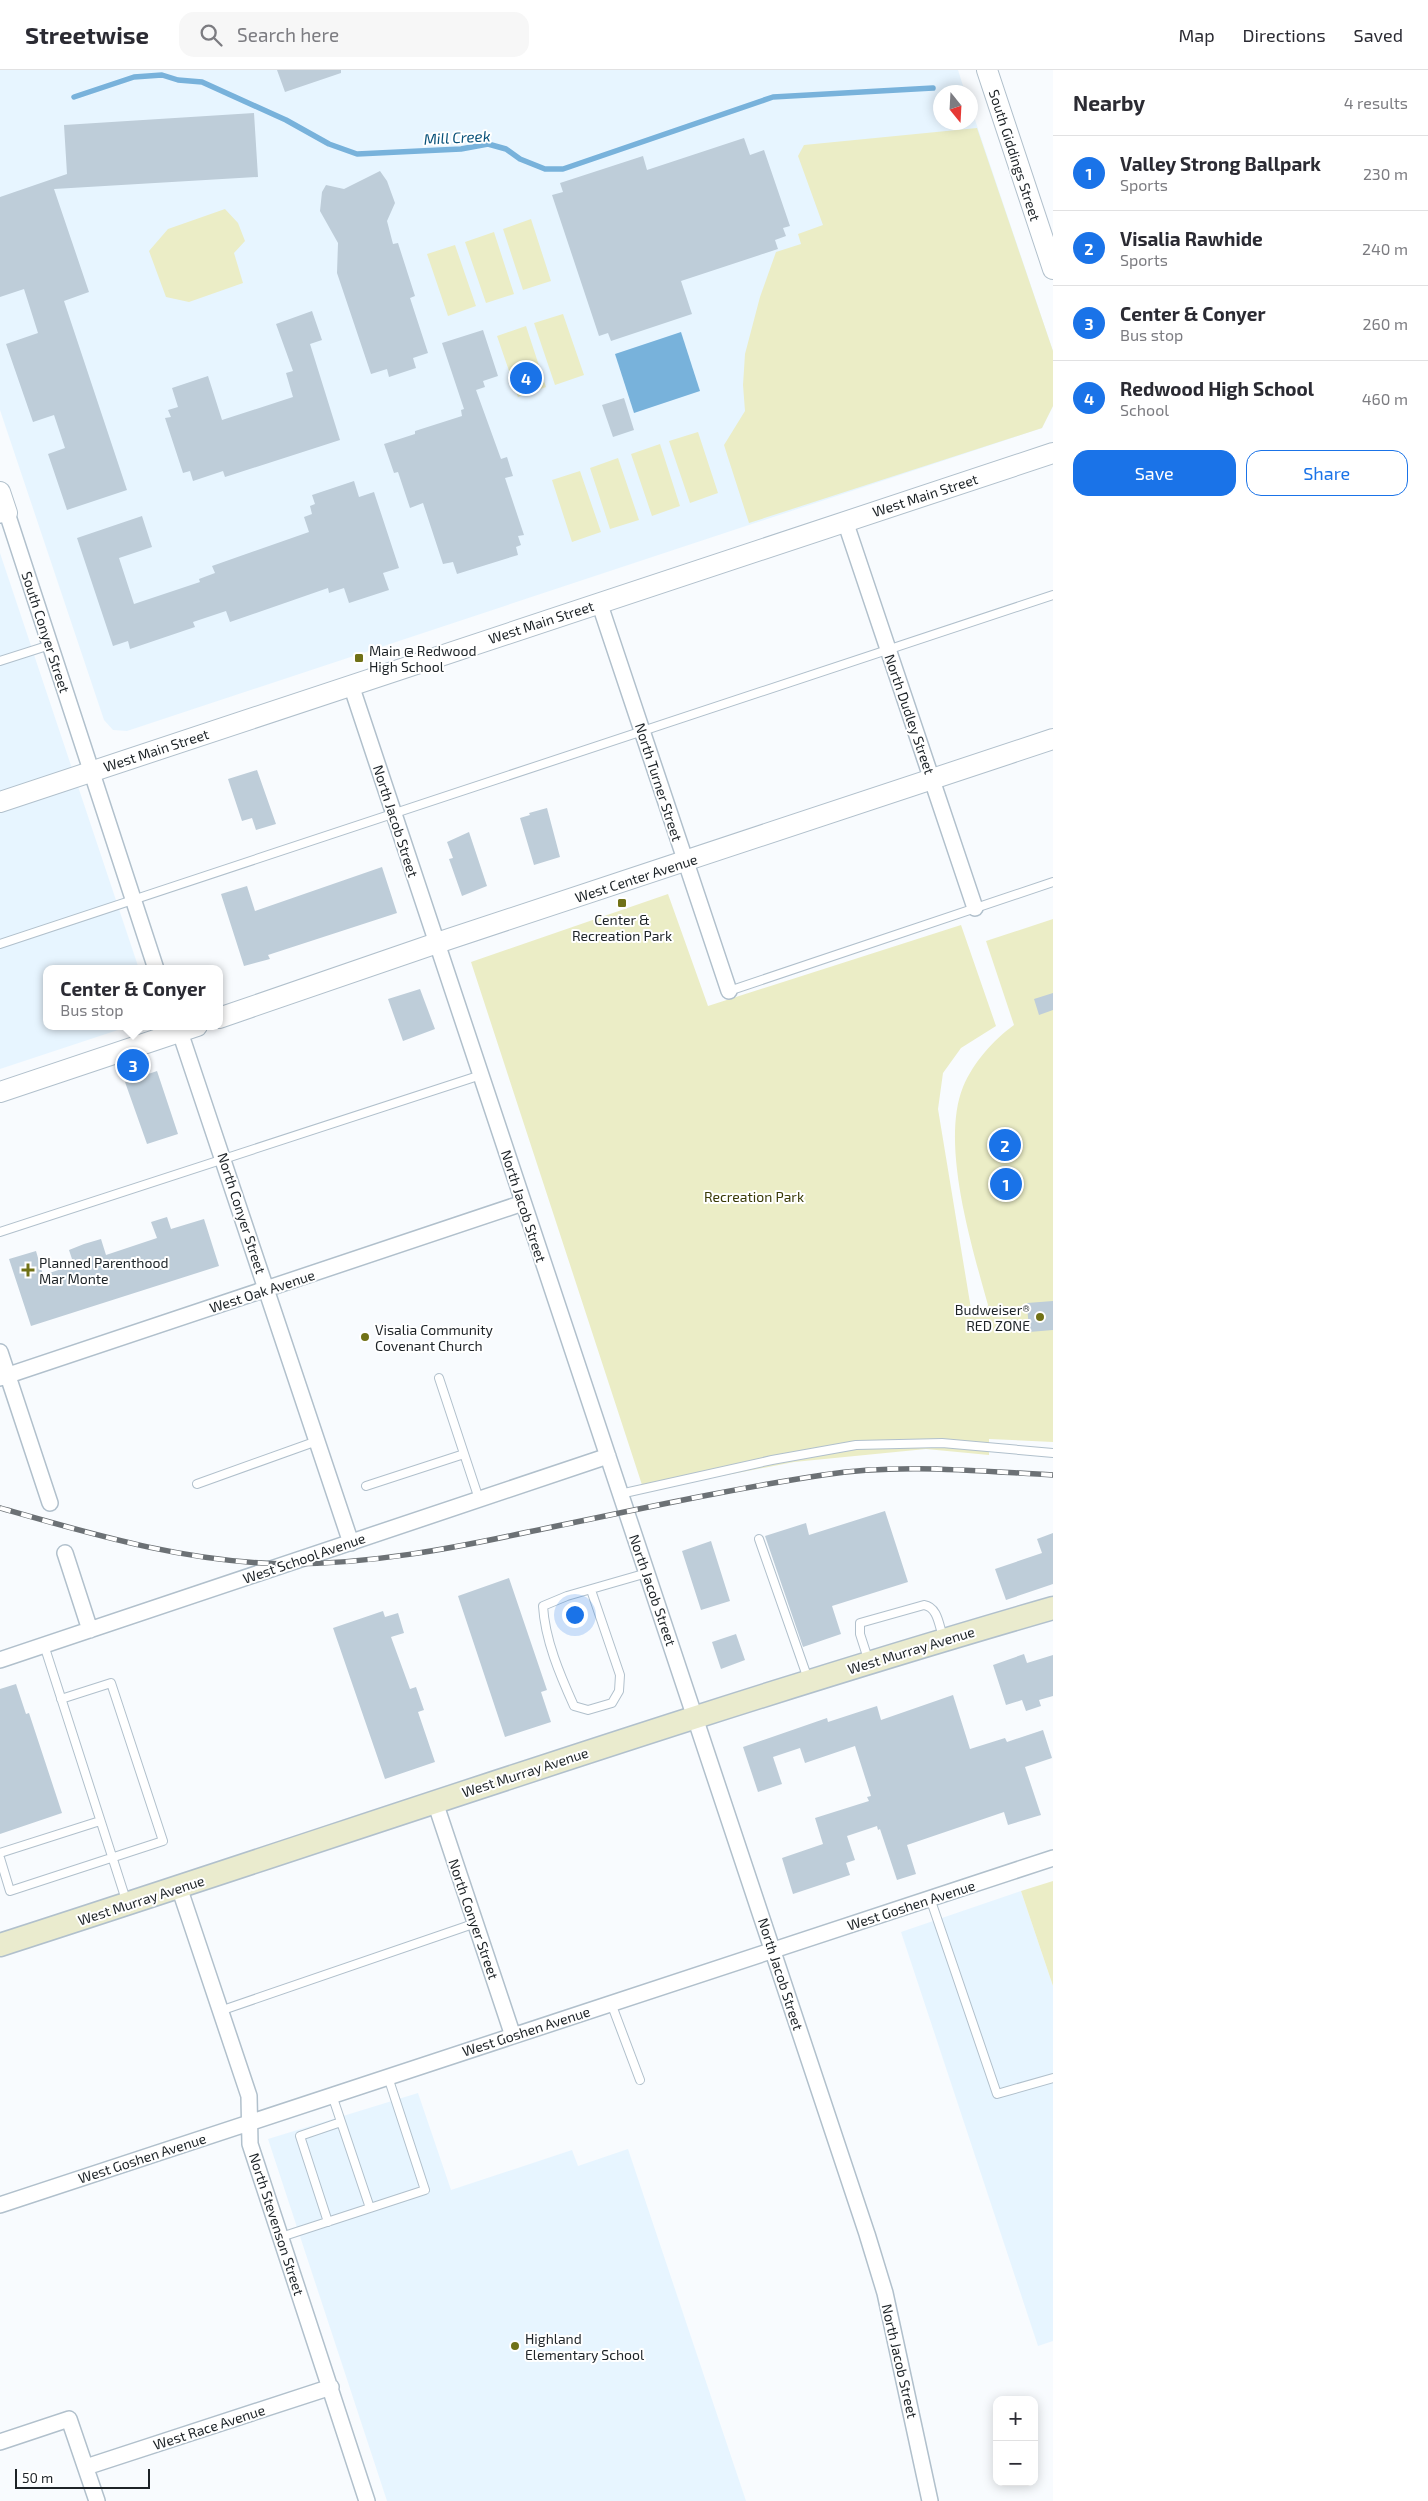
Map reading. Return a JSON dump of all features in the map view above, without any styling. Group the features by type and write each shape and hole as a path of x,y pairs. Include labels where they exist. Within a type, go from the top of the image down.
{"main road":[{"name":"West Murray Avenue","path":"0,1946 695,1716 944,1639 1053,1608"}],"street":[{"name":"South Giddings Street","path":"987,70 1053,269"},
{"name":"West Main Street","path":"0,802 1053,453"},
{"name":"South Conyer Street","path":"0,492 4,514 92,771"},
{"name":"North Dudley Street","path":"844,521 975,908"},
{"name":"North Turner Street","path":"600,602 729,991"},
{"name":"North Jacob Street","path":"351,685 774,1950 885,2293 930,2501"},
{"name":"West Center Avenue","path":"223,1017 437,943 1053,739"},
{"path":"92,771 155,965"},
{"path":"0,1092 179,1030"},
{"name":"North Conyer Street","path":"186,1030 224,1160 351,1543"},
{"name":"West Oak Avenue","path":"4,1376 267,1290 523,1203"},
{"path":"0,1352 4,1376 50,1503"},
{"name":"West School Avenue","path":"0,1660 608,1456"},
{"path":"65,1553 90,1630"},
{"name":"North Conyer Street","path":"435,1802 513,2036"},
{"name":"West Goshen Avenue","path":"0,2204 1053,1858"},
{"name":"North Stevenson Street","path":"179,1887 249,2096 250,2144 367,2501"},
{"name":"West Race Avenue","path":"86,2467 331,2387"},
{"path":"0,2442 69,2419 97,2501"}],"lane":[{"path":"0,944 394,815 1053,595"},
{"path":"0,662 50,645"},
{"path":"729,991 1053,882"},
{"path":"0,1232 481,1075"},
{"path":"439,1378 479,1499"},
{"path":"197,1484 317,1441"},
{"path":"620,1494 762,1462 856,1445 942,1443 1053,1453"},
{"path":"366,1486 464,1454"},
{"path":"759,1540 808,1681"},
{"path":"591,1590 620,1675 619,1691 612,1703 588,1710 574,1706 544,1624 543,1606 591,1590 647,1573"},
{"path":"869,1662 860,1634 860,1623 924,1605 930,1606 934,1609 944,1639"},
{"path":"44,1645 127,1904"},
{"path":"0,1858 10,1891 163,1841 111,1683 61,1699"},
{"path":"0,1853 100,1821"},
{"path":"930,1898 997,2094 1053,2078"},
{"path":"220,2010 476,1923"},
{"path":"611,2004 640,2080"},
{"path":"281,2237 425,2190 388,2077"},
{"path":"332,2095 370,2208"},
{"path":"328,2222 300,2136 342,2122"}],"shaded area":[{"path":"0,70 958,70 963,85 933,85 933,130 978,129 1053,351 1053,406 1042,428 127,731 113,730 104,720 0,410"},
{"path":"0,553 138,965 43,965 43,1030 118,1030 0,1069"},
{"path":"1021,1891 1053,1986 1053,2341 1038,2346 901,1932"},
{"name":"Highland Elementary School","path":"418,2093 451,2190 572,2150 578,2166 628,2149 746,2501 387,2501 268,2139"}],"green space":[{"path":"957,130 978,130 1053,351 1053,406 1042,428 749,523 724,445 745,411 743,385 745,354 760,297 776,252 801,244 798,234 823,225 798,156 804,145"},
{"path":"225,209 238,223 245,241 234,253 243,283 189,302 166,297 149,251 168,229"},
{"path":"531,219 551,281 523,290 503,229"},
{"path":"494,232 514,294 486,303 465,242"},
{"path":"455,245 476,306 448,316 427,254"},
{"path":"563,314 584,375 555,385 534,323"},
{"path":"526,326 546,387 518,397 497,336"},
{"path":"698,432 718,493 690,503 669,441"},
{"path":"660,444 680,506 652,516 631,454"},
{"path":"618,458 639,520 610,529 590,468"},
{"path":"580,471 601,532 572,542 552,480"},
{"name":"Recreation Park","path":"668,894 708,1006 961,925 996,1026 961,1048 943,1073 938,1109 972,1315 983,1317 988,1305 961,1196 955,1137 957,1110 967,1078 984,1053 1014,1025 986,941 1053,919 1053,1442 989,1439 989,1455 926,1449 794,1462 644,1491 471,962"},
{"path":"1053,1881 1053,1986 1021,1891"}],"water":[{"path":"681,332 700,391 634,413 615,354"}],"building":[{"path":"277,70 341,70 341,73 285,92"},
{"path":"254,113 258,177 54,189 89,292 64,301 127,490 67,510 48,454 65,448 54,415 33,422 6,344 38,333 24,289 0,297 0,197 67,174 64,125"},
{"path":"744,138 750,155 764,150 790,226 783,228 786,236 775,240 778,249 681,281 692,314 611,341 608,333 599,336 552,195 563,192 560,183 643,156 647,170"},
{"path":"380,171 387,181 395,203 387,221 393,244 398,243 415,296 410,298 428,353 413,358 416,368 389,377 387,369 371,374 337,273 338,243 320,211 322,192 326,185 344,189"},
{"path":"312,311 322,340 310,344 340,440 225,477 223,471 193,481 190,471 183,473 165,418 171,417 168,410 178,407 172,388 208,376 222,420 293,397 286,373 293,371 276,324"},
{"path":"483,330 498,376 483,381 485,387 476,390 501,459 507,457 513,476 505,478 524,535 518,536 521,545 516,547 518,555 457,574 453,562 443,564 423,503 410,508 398,472 394,473 384,444 415,434 415,431 462,416 461,410 464,409 442,343"},
{"path":"624,398 634,430 613,437 602,405"},
{"path":"354,481 359,497 374,492 399,568 383,573 389,590 349,603 344,588 329,593 328,588 230,622 226,611 193,622 195,627 130,649 128,641 113,646 77,538 142,516 152,547 119,558 134,604 200,582 199,579 215,573 212,566 309,532 304,517 312,514 310,506 315,504 312,495"},
{"path":"257,770 276,824 256,830 252,818 242,821 228,779"},
{"path":"547,808 560,857 534,865 520,818 530,815 529,813"},
{"path":"469,832 487,886 462,896 449,859 453,858 447,842"},
{"path":"382,867 397,913 268,955 270,959 244,966 221,894 247,886 255,911"},
{"path":"420,989 435,1029 403,1041 388,999"},
{"path":"1053,993 1053,1010 1039,1015 1034,999"},
{"path":"157,1071 178,1134 147,1144 125,1082"},
{"path":"167,1217 171,1229 204,1219 219,1266 31,1326 9,1259 36,1251 43,1275 74,1265 69,1250 84,1244 101,1239 106,1255 157,1238 151,1222"},
{"name":"Budweiser® RED ZONE","path":"1053,1301 1053,1330 1029,1332 1027,1303"},
{"path":"885,1511 908,1582 832,1606 841,1634 803,1647 765,1536 806,1523 809,1535"},
{"path":"1053,1533 1053,1584 1006,1600 995,1569 1042,1553 1037,1539"},
{"path":"711,1541 730,1601 701,1610 682,1551"},
{"path":"509,1578 547,1690 541,1692 551,1722 505,1737 458,1596"},
{"path":"383,1611 385,1617 398,1613 404,1633 391,1637 410,1689 416,1687 424,1710 418,1712 435,1762 385,1779 333,1628"},
{"path":"736,1634 745,1660 721,1669 712,1642"},
{"path":"1024,1654 1027,1663 1053,1655 1053,1696 1039,1700 1041,1706 1026,1711 1022,1700 1006,1705 993,1665"},
{"path":"16,1684 26,1714 29,1713 62,1813 0,1834 0,1689"},
{"path":"953,1695 970,1749 1005,1738 1007,1742 1043,1730 1052,1758 1025,1767 1041,1815 1008,1825 1004,1812 907,1845 916,1874 897,1880 880,1829 878,1830 877,1826 847,1836 855,1860 846,1863 850,1875 793,1894 782,1858 823,1844 815,1818 869,1801 867,1797 871,1796 855,1746 805,1763 800,1748 773,1757 782,1784 758,1792 743,1747 827,1718 828,1722 877,1706 881,1720"}],"waterway":[{"name":"Mill Creek","path":"74,97 134,77 162,75 178,80 202,82 286,120 329,144 357,154 461,149 488,144 506,149 520,159 545,169 563,169 773,97 933,88"}],"railway":[{"path":"0,1508 71,1528 179,1553 215,1559 289,1564 349,1561 439,1550 712,1494 852,1471 938,1469 1053,1475"}],"place":[{"name":"Redwood High School","path":"526,378"},
{"name":"Main @ Redwood High School","path":"359,658"},
{"name":"Center & Recreation Park","path":"622,903"},
{"name":"Center & Conyer","path":"133,1065"},
{"name":"Visalia Rawhide","path":"1005,1145"},
{"name":"Valley Strong Ballpark","path":"1006,1184"},
{"name":"Planned Parenthood Mar Monte","path":"28,1270"},
{"name":"Budweiser® RED ZONE","path":"1040,1317"},
{"name":"Visalia Community Covenant Church","path":"365,1337"},
{"name":"Highland Elementary School","path":"515,2346"}]}
